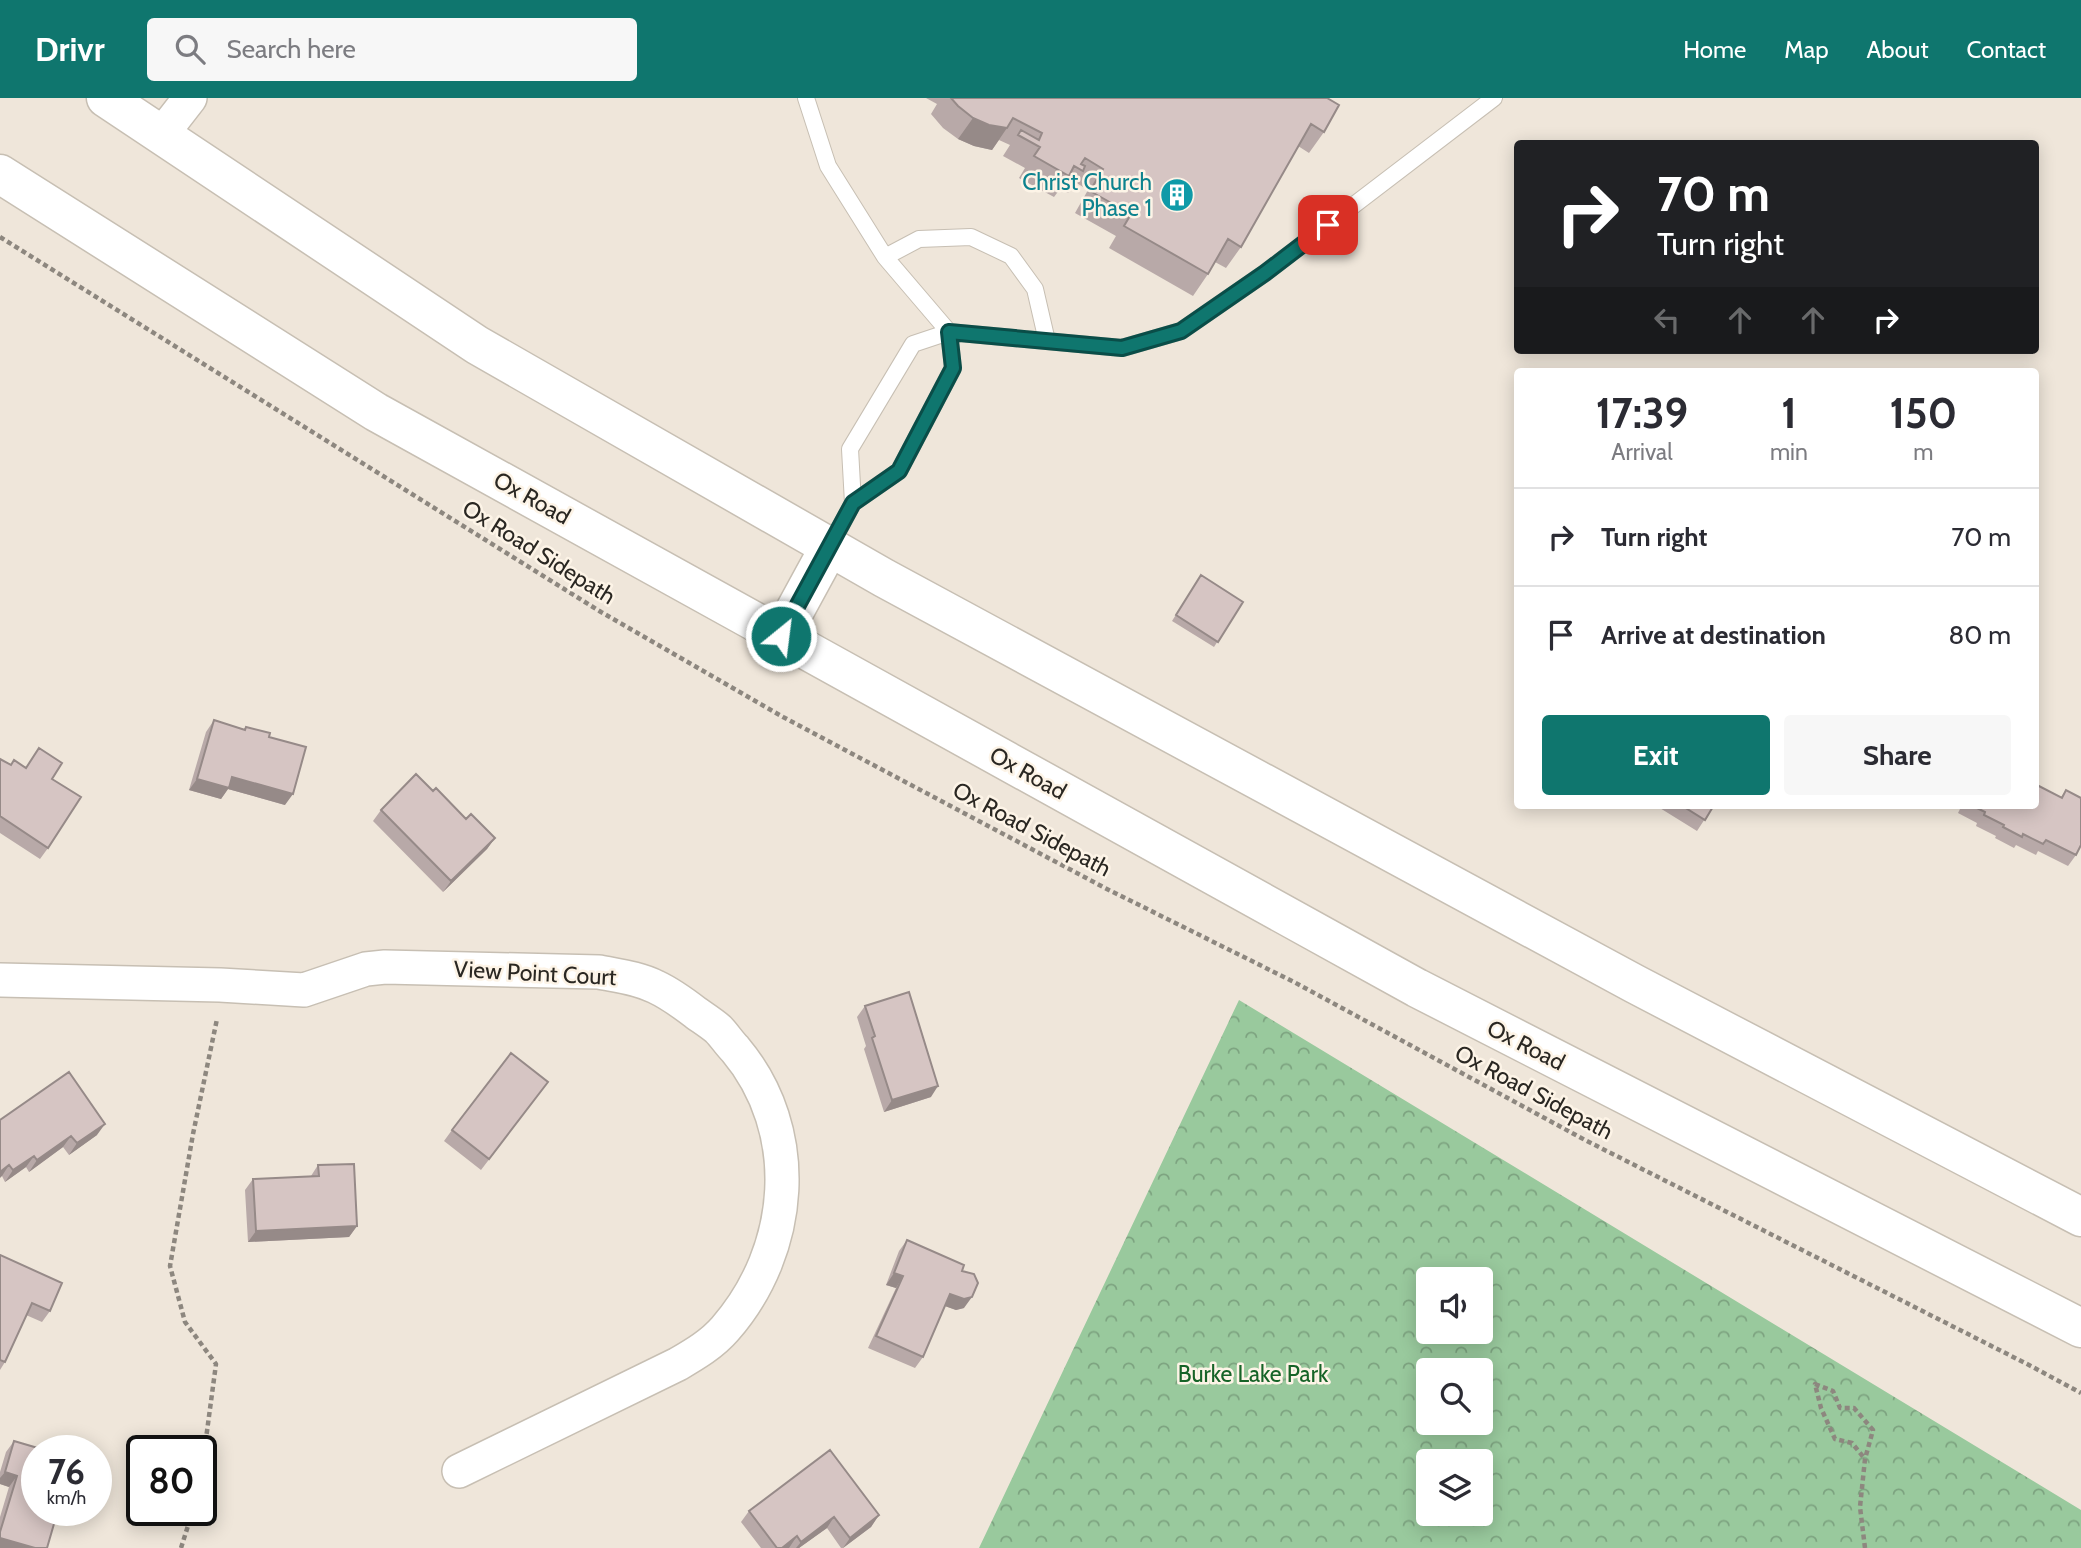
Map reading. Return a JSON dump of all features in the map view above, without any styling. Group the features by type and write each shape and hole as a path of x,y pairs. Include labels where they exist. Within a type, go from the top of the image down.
{"highway":[{"path":"106,98 477,345 884,578 1635,984 2081,1217"},
{"name":"Ox Road","path":"0,174 376,412 1417,988 2081,1328"},
{"path":"781,636 830,546"}],"street":[{"path":"162,134 190,98"},
{"name":"View Point Court","path":"0,980 220,985 304,990 366,969 385,967 599,972 654,986 676,997 719,1030 746,1062 759,1083 769,1105 782,1159 779,1221 771,1250 747,1300 724,1329 706,1346 678,1364 459,1471"}],"lane":[{"path":"806,98 828,166 884,257 949,332 953,368 899,471 853,503 830,546"},
{"path":"853,503 850,449 913,344 949,332 1122,348 1181,331 1265,273 1494,98"},
{"path":"884,257 919,239 971,237 1011,256 1035,289 1047,341"}],"path":[{"name":"Ox Road Sidepath","path":"0,237 601,612 783,717 1105,888 1294,982 1585,1140 2081,1393"},
{"path":"206,1435 216,1364 185,1322 170,1266 193,1135 217,1026 220,985"},
{"path":"1864,1548 1860,1507 1865,1460 1873,1430 1854,1408 1840,1408 1833,1391 1815,1384 1821,1408 1835,1439 1852,1443 1865,1460"},
{"path":"181,1548 188,1526"}],"green space":[{"name":"Burke Lake Park","path":"1239,1000 2081,1510 2081,1548 979,1548"}],"building":[{"name":"Christ Church Phase 1","path":"951,98 1327,98 1339,105 1324,132 1311,124 1241,247 1228,239 1208,274 1124,226 1131,214 1090,191 1103,169 1085,158 1081,164 1085,166 1083,171 1074,166 1069,176 1034,156 1040,147 1018,135 1021,130 1039,140 1042,133 1013,118 1007,128 989,125 973,118"},
{"path":"1201,575 1243,602 1218,642 1176,615"},
{"path":"214,720 245,730 246,727 270,733 269,737 306,747 293,794 232,777 229,788 197,779"},
{"path":"39,748 62,763 52,779 81,797 48,848 0,816 0,759 11,765 14,760 26,768"},
{"path":"416,774 433,791 436,788 466,819 471,814 495,838 451,881 381,810"},
{"path":"2039,786 2062,798 2066,790 2081,798 2081,845 2076,855 2046,840 2043,844 2023,834 2022,837 1984,815 1985,812 1979,809 2039,809"},
{"path":"1687,809 1712,809 1705,820"},
{"path":"909,992 938,1086 892,1100 872,1038 875,1036 865,1006"},
{"path":"511,1053 548,1082 489,1159 452,1130"},
{"path":"69,1072 105,1124 77,1143 71,1136 37,1160 34,1156 13,1170 9,1165 0,1172 0,1120"},
{"path":"354,1164 357,1226 256,1231 253,1179 319,1176 318,1165"},
{"path":"907,1240 964,1265 962,1271 974,1274 978,1283 972,1297 964,1299 950,1294 923,1357 876,1336 903,1276 894,1273"},
{"path":"0,1255 62,1283 50,1311 32,1303 5,1362 0,1360"},
{"path":"14,1441 21,1443 21,1526 53,1526 47,1548 35,1548 0,1538 17,1476 5,1472"},
{"path":"830,1450 879,1515 850,1538 834,1517 801,1542 797,1536 782,1548 777,1548 749,1511"}],"place":[{"name":"Christ Church Phase 1","path":"1177,195"}],"route":[{"path":"781,636 853,503 899,471 953,368 949,332 1122,348 1181,331 1328,225"}]}
